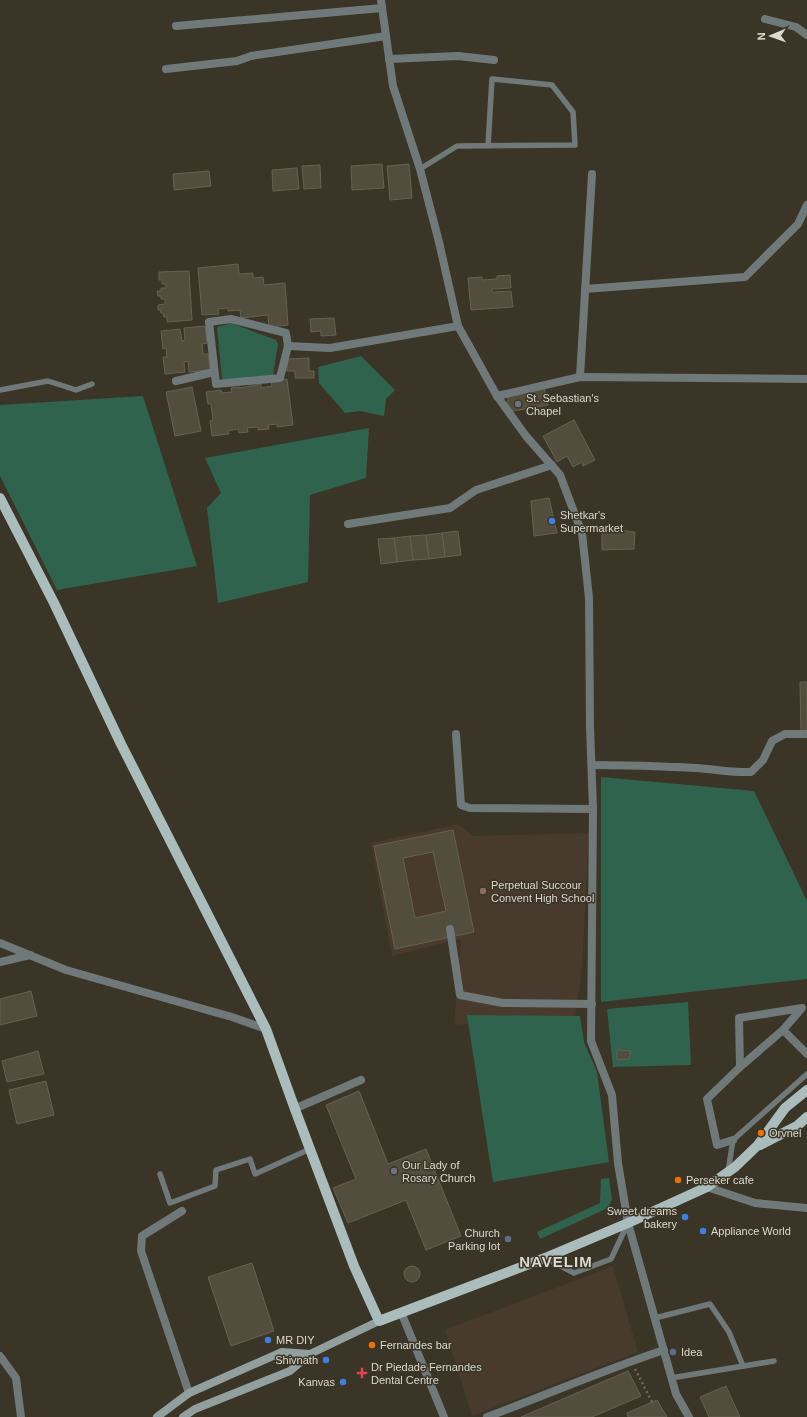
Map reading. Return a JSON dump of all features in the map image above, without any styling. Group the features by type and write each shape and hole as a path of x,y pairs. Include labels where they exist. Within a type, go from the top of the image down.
{"main road":[{"path":"0,498 54,603 125,751 266,1029 294,1108 354,1266 379,1321"},
{"path":"758,1146 785,1108 807,1090"},
{"path":"183,1417 195,1409 290,1371 310,1354 379,1321 545,1258 628,1223 707,1187 728,1172 758,1146 796,1126 807,1117"},
{"path":"157,1417 189,1393 282,1352 310,1354"}],"street":[{"path":"176,26 382,4 393,86 420,168 440,242 458,326 497,396 526,436 560,476 582,533 590,598 593,809 591,1041 612,1094 618,1163 628,1223 676,1394 689,1417"},
{"path":"765,19 796,27 807,35"},
{"path":"166,69 237,61 251,56 386,36"},
{"path":"389,59 458,56 494,60"},
{"path":"580,377 592,174"},
{"path":"585,289 745,276 798,224 807,205"},
{"path":"231,320 286,333 288,346 280,378 216,384 208,322 231,320"},
{"path":"288,346 330,348 458,326"},
{"path":"176,381 214,372"},
{"path":"497,396 580,377 807,379"},
{"path":"348,524 450,508 476,490 552,465"},
{"path":"456,734 461,805 470,808 593,809"},
{"path":"592,765 670,767 739,773 751,772 763,760 772,741 785,734 807,734"},
{"path":"450,929 460,995 502,1003 592,1004"},
{"path":"0,943 66,970 232,1016 266,1029"},
{"path":"0,962 30,955"},
{"path":"733,1140 717,1145 707,1099 740,1067 783,1030 802,1008 739,1018 740,1067"},
{"path":"783,1030 807,1054"},
{"path":"294,1108 361,1080"},
{"path":"707,1187 755,1203 807,1208"},
{"path":"182,1211 142,1236 141,1251 189,1393"},
{"path":"401,1312 444,1417"},
{"path":"487,1417 545,1396 631,1361 664,1350"},
{"path":"0,1356 16,1378 21,1417"}],"lane":[{"path":"420,168 457,146 488,146 575,145 573,112 552,85 492,79 488,146"},
{"path":"0,390 48,381 76,390 92,384"},
{"path":"728,1172 733,1140 807,1074"},
{"path":"160,1174 170,1203 215,1186 216,1170 250,1159 255,1174 310,1149"},
{"path":"545,1258 574,1272 611,1258 628,1223"},
{"path":"655,1318 710,1304 729,1332 743,1366"},
{"path":"671,1378 774,1361"}],"path":[{"path":"631,1361 652,1402"}],"shaded area":[{"name":"Perpetual Succour Convent High School","path":"458,824 473,836 589,833 582,969 575,1018 454,1025 461,939 392,956 371,843"},
{"path":"613,1266 638,1352 472,1416 445,1330"}],"green space":[{"path":"231,323 276,340 278,344 273,375 227,380 222,379 217,327"},
{"path":"361,356 395,390 386,399 384,416 360,411 345,413 319,383 318,367"},
{"path":"143,396 197,566 57,590 0,476 0,405"},
{"path":"369,428 366,478 310,495 308,582 218,603 207,508 221,493 205,458"},
{"path":"601,777 754,791 807,901 807,979 601,1002"},
{"path":"688,1002 691,1065 613,1067 607,1009"},
{"path":"467,1015 580,1016 584,1042 597,1072 609,1162 493,1182"},
{"path":"609,1178 612,1199 608,1208 540,1239 537,1232 600,1203 601,1179"}],"building":[{"path":"382,164 384,188 352,190 351,166"},
{"path":"409,164 412,198 390,200 387,166"},
{"path":"320,165 321,188 304,189 302,166"},
{"path":"297,168 299,189 273,191 272,170"},
{"path":"209,171 211,186 174,190 173,174"},
{"path":"238,264 239,274 253,273 253,278 263,277 264,285 285,283 288,325 269,327 268,315 241,318 240,310 228,311 228,308 218,309 219,314 202,315 198,268"},
{"path":"189,271 192,320 167,322 167,317 164,317 163,313 158,310 158,305 165,304 165,299 161,299 161,296 158,296 157,291 161,291 161,288 166,288 166,284 162,284 162,280 159,280 159,272"},
{"path":"510,275 511,288 492,289 492,292 511,291 513,307 471,310 468,278 482,277 482,280 497,279 497,276"},
{"path":"334,318 336,335 321,336 321,331 311,332 310,319"},
{"path":"205,326 207,343 202,344 203,354 208,354 210,370 189,372 188,361 184,362 185,372 165,374 163,357 167,357 166,348 163,349 161,331 180,329 182,341 185,340 184,328"},
{"path":"309,358 309,371 314,371 314,378 295,378 295,371 287,371 287,359"},
{"path":"287,379 293,425 277,427 277,424 268,425 269,429 258,430 258,427 247,428 248,432 239,433 238,429 228,431 229,434 212,436 210,421 213,420 211,404 208,404 206,392 221,390 222,393 232,392 231,388 261,384 261,388 272,386 271,382"},
{"path":"192,387 201,431 175,436 166,392"},
{"path":"544,387 548,405 513,411 507,404 509,395"},
{"path":"574,420 595,460 583,466 582,462 573,467 567,456 557,462 543,436"},
{"path":"549,498 557,533 534,536 531,501"},
{"path":"602,528 635,532 634,549 602,550"},
{"path":"458,531 461,555 445,557 442,533"},
{"path":"442,533 445,557 429,559 426,535"},
{"path":"426,535 429,559 413,560 410,536"},
{"path":"410,536 413,560 397,562 394,538"},
{"path":"394,538 397,562 381,564 378,539"},
{"path":"800,682 807,682 807,734 801,734"},
{"path":"453,830 474,932 395,949 374,846","holes":["433,852 446,911 415,918 403,858"]},
{"path":"31,991 37,1016 0,1025 0,999"},
{"path":"617,1050 631,1051 629,1059 617,1060"},
{"path":"38,1051 44,1074 7,1082 2,1061"},
{"path":"46,1081 54,1115 17,1124 9,1090"},
{"name":"Our Lady of Rosary Church","path":"359,1091 388,1164 426,1149 461,1236 426,1250 406,1200 348,1223 333,1188 356,1179 326,1105"},
{"path":"252,1263 274,1331 231,1346 208,1277"},
{"path":"412,1266 419,1271 420,1274 415,1281 412,1282 405,1277 404,1274 409,1267"},
{"path":"628,1371 641,1396 592,1417 521,1417"},
{"path":"726,1386 740,1417 709,1417 700,1397"},
{"path":"657,1400 667,1417 628,1417 627,1413"}],"place":[{"name":"St. Sebastian's Chapel","path":"518,404"},
{"name":"Shetkar's Supermarket","path":"552,521"},
{"name":"Perpetual Succour Convent High School","path":"483,891"},
{"name":"Orvnel","path":"761,1133"},
{"name":"Our Lady of Rosary Church","path":"394,1171"},
{"name":"Perseker cafe","path":"678,1180"},
{"name":"Sweet dreams bakery","path":"685,1217"},
{"name":"Appliance World","path":"703,1231"},
{"name":"Church Parking lot","path":"508,1239"},
{"name":"MR DIY","path":"268,1340"},
{"name":"Fernandes bar","path":"372,1345"},
{"name":"Idea","path":"673,1352"},
{"name":"Shivnath","path":"326,1360"},
{"name":"Dr Piedade Fernandes Dental Centre","path":"362,1373"},
{"name":"Kanvas","path":"343,1382"}],"district":[{"name":"NAVELIM","path":"556,1261"}]}
